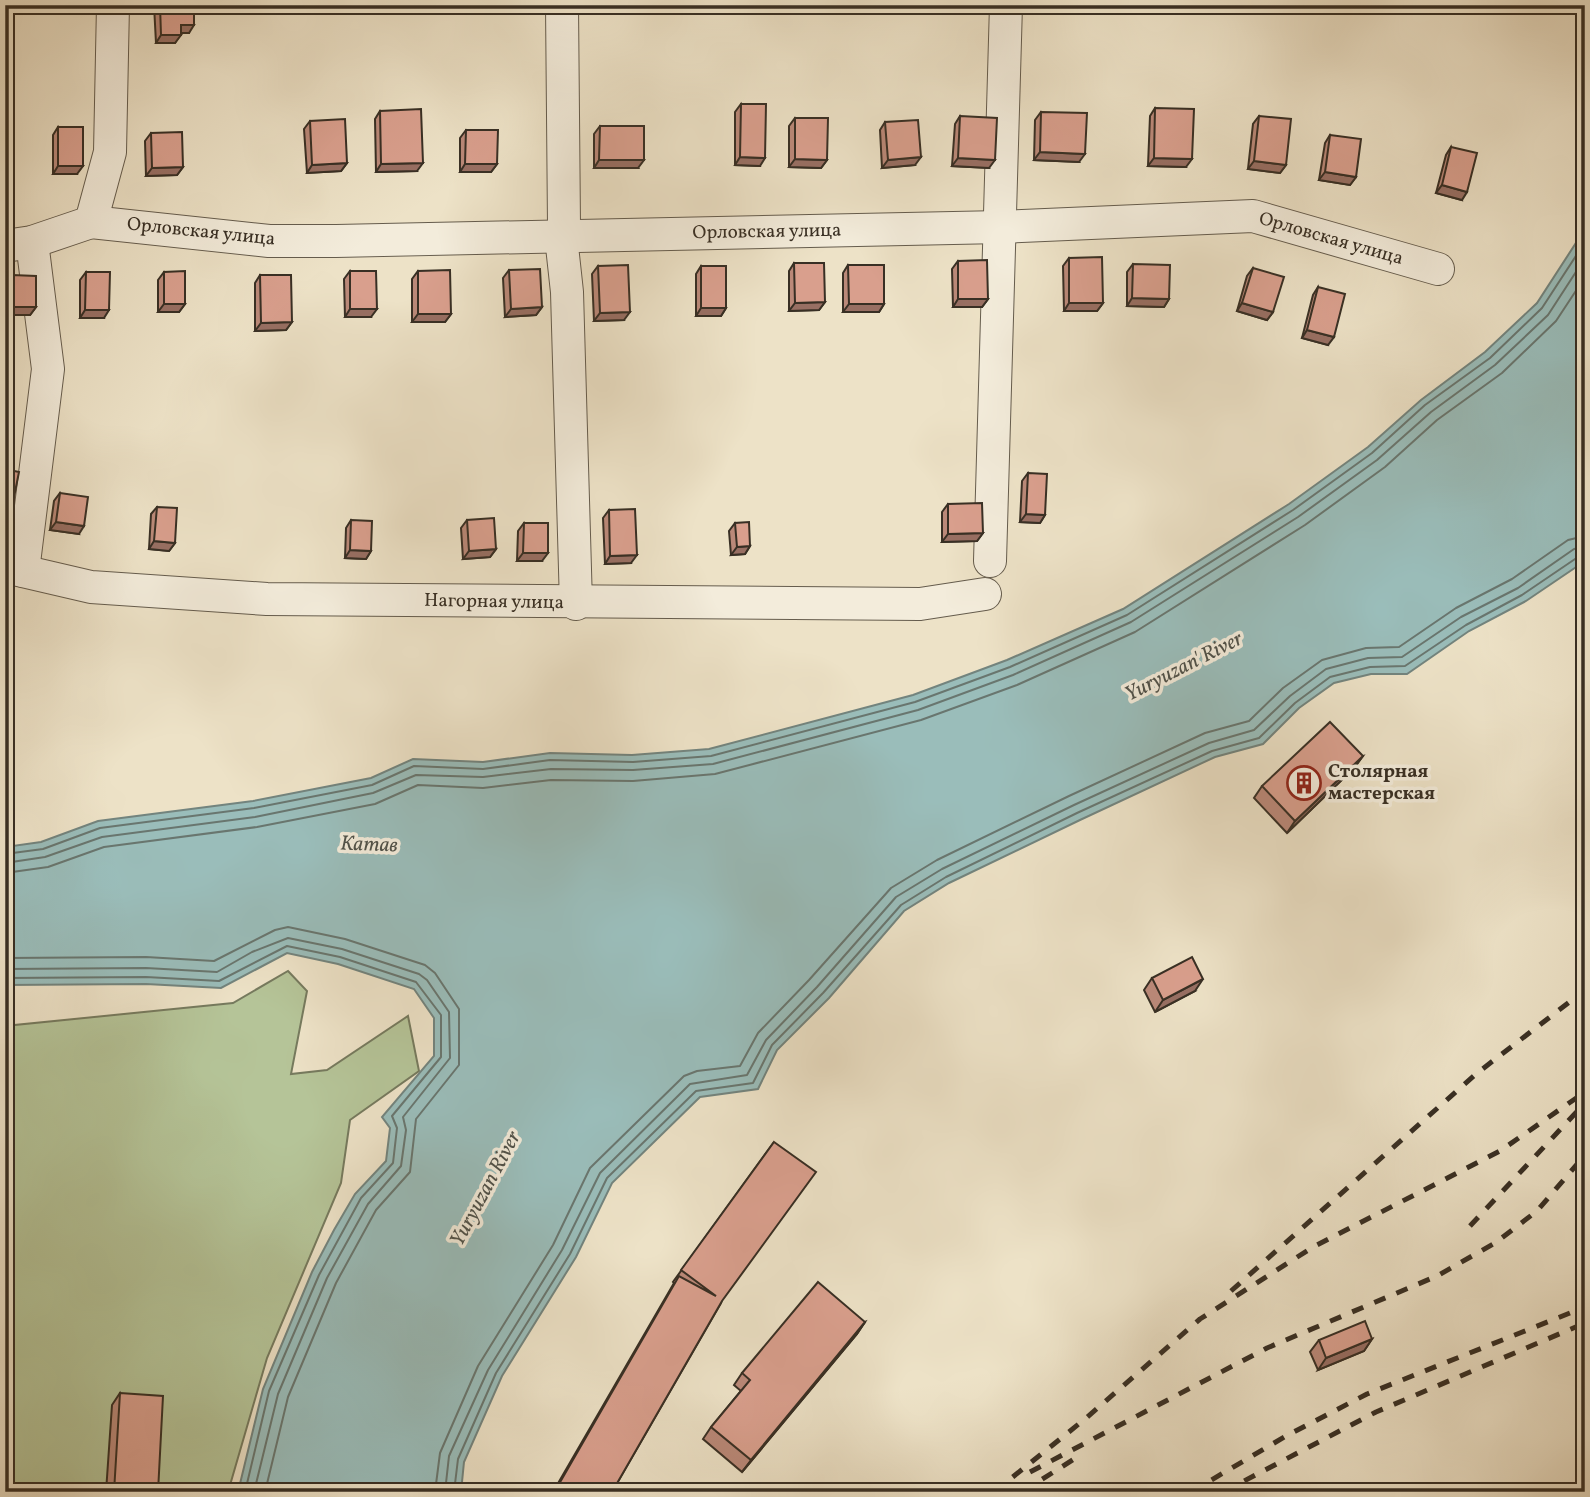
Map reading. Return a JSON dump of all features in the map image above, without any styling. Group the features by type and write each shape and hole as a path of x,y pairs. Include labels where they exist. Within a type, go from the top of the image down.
{"street":[{"path":"14,569 48,369 19,244 90,222 110,152 113,5"},
{"path":"562,5 564,226 561,237 567,292 576,604"},
{"path":"990,561 1006,5"},
{"name":"Орловская улица","path":"90,222 269,240 561,237 1001,227 1253,216 1438,269"},
{"name":"Нагорная улица","path":"14,569 91,587 267,599 576,604 920,604 985,594"}],"green space":[{"path":"288,971 307,991 291,1074 327,1070 408,1016 419,1071 350,1120 341,1183 267,1358 228,1492 5,1492 5,1026 233,1003"}],"water":[{"path":"1585,229 1585,561 1526,601 1469,631 1407,674 1371,674 1334,683 1299,708 1263,744 1215,757 949,883 904,911 829,998 777,1050 758,1089 700,1097 612,1183 576,1257 502,1376 464,1462 461,1492 238,1492 263,1389 312,1272 334,1230 355,1194 386,1161 390,1128 382,1117 434,1056 434,1018 414,989 338,964 287,953 221,988 146,984 5,985 5,847 41,842 98,821 253,801 371,778 413,759 483,762 550,753 632,755 709,749 913,695 1007,660 1123,609 1289,504 1368,447 1421,400 1485,352 1537,303"}],"building":[{"path":"160,5 194,5 194,25 181,25 181,35 161,35"},
{"path":"741,104 766,104 765,158 740,157"},
{"path":"1155,108 1194,109 1192,159 1154,158"},
{"path":"421,109 423,163 381,164 380,111"},
{"path":"1041,112 1087,113 1085,154 1040,152"},
{"path":"960,116 997,118 995,160 958,158"},
{"path":"1259,116 1291,119 1286,165 1254,161"},
{"path":"795,118 828,118 827,160 795,159"},
{"path":"345,119 347,163 312,165 310,121"},
{"path":"918,120 921,157 888,160 885,122"},
{"path":"600,126 644,126 644,160 599,160"},
{"path":"58,127 83,127 83,166 58,166"},
{"path":"466,130 498,130 497,164 465,164"},
{"path":"182,132 183,167 152,168 151,133"},
{"path":"1330,135 1361,139 1356,177 1325,172"},
{"path":"1451,147 1477,153 1467,192 1442,185"},
{"path":"1102,257 1103,303 1069,303 1069,258"},
{"path":"987,260 988,299 958,299 958,261"},
{"path":"794,263 824,263 825,302 795,303"},
{"path":"1133,264 1170,265 1169,299 1132,298"},
{"path":"628,265 630,312 600,313 598,266"},
{"path":"848,265 884,265 884,304 849,304"},
{"path":"701,266 726,266 726,308 701,308"},
{"path":"1253,268 1284,277 1273,312 1242,303"},
{"path":"540,269 542,307 511,309 509,270"},
{"path":"450,270 451,314 418,314 418,271"},
{"path":"185,271 185,304 164,304 164,272"},
{"path":"350,271 376,271 377,309 350,309"},
{"path":"86,272 110,272 109,310 85,310"},
{"path":"12,275 36,276 36,307 12,307"},
{"path":"260,275 291,275 292,322 261,323"},
{"path":"1318,287 1345,294 1334,337 1307,330"},
{"path":"5,469 19,472 11,512 5,511"},
{"path":"1028,473 1047,474 1045,515 1026,514"},
{"path":"60,493 88,497 84,526 56,522"},
{"path":"982,503 983,533 948,534 948,504"},
{"path":"157,507 177,508 175,543 154,541"},
{"path":"635,509 637,555 610,556 609,510"},
{"path":"494,518 496,549 469,551 467,520"},
{"path":"351,520 372,521 371,551 350,550"},
{"path":"749,522 750,546 737,547 735,523"},
{"path":"524,523 548,523 548,553 523,553"},
{"name":"Столярная мастерская","path":"1330,722 1363,756 1295,821 1262,786"},
{"path":"1192,957 1203,979 1163,1000 1152,978"},
{"path":"774,1142 816,1172 722,1301 612,1492 573,1492 559,1484 679,1276 716,1296 681,1270"},
{"path":"818,1282 865,1322 751,1460 711,1427 750,1380 742,1373"},
{"path":"1365,1321 1372,1339 1326,1358 1319,1340"},
{"path":"120,1393 163,1396 158,1492 114,1492"}],"railway":[{"path":"1231,1291 1476,1074 1585,990"},
{"path":"994,1492 1085,1419 1200,1319 1313,1247 1500,1151 1585,1092"},
{"path":"1470,1226 1585,1103"},
{"path":"1030,1472 1267,1348 1437,1276 1495,1243 1537,1211 1585,1155"},
{"path":"1191,1492 1286,1436 1367,1394 1585,1307"},
{"path":"1223,1492 1376,1412 1585,1323"},
{"path":"1022,1492 1082,1454"}],"place":[{"name":"Столярная мастерская","path":"1304,783"}],"water label":[{"name":"Yuryuzan' River","path":"1184,667"},
{"name":"Катав","path":"369,845"},
{"name":"Yuryuzan River","path":"486,1189"}]}
